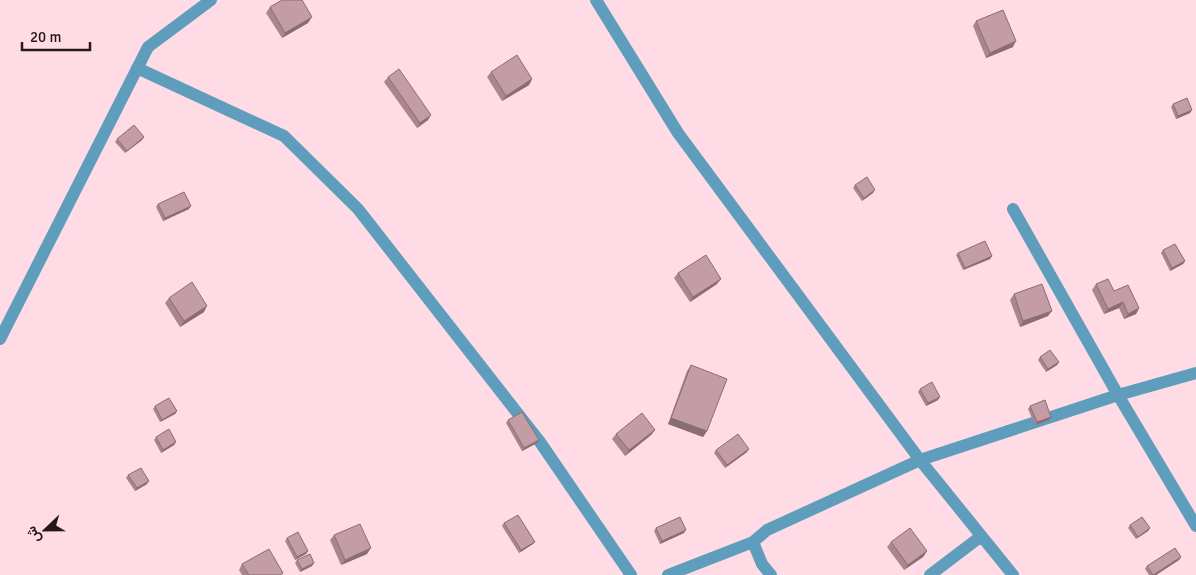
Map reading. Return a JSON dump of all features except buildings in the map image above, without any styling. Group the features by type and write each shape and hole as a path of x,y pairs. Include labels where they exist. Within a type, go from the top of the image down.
{"street":[{"path":"0,339 148,47 211,0"},
{"path":"596,0 678,133 920,460 980,537 1013,575"},
{"path":"137,68 284,136 358,209 540,442 631,575"},
{"path":"1013,209 1118,395 1196,526"},
{"path":"668,575 753,542 767,530 920,460 1118,395 1196,373"},
{"path":"930,575 980,537"},
{"path":"753,542 762,564 771,575"}]}
